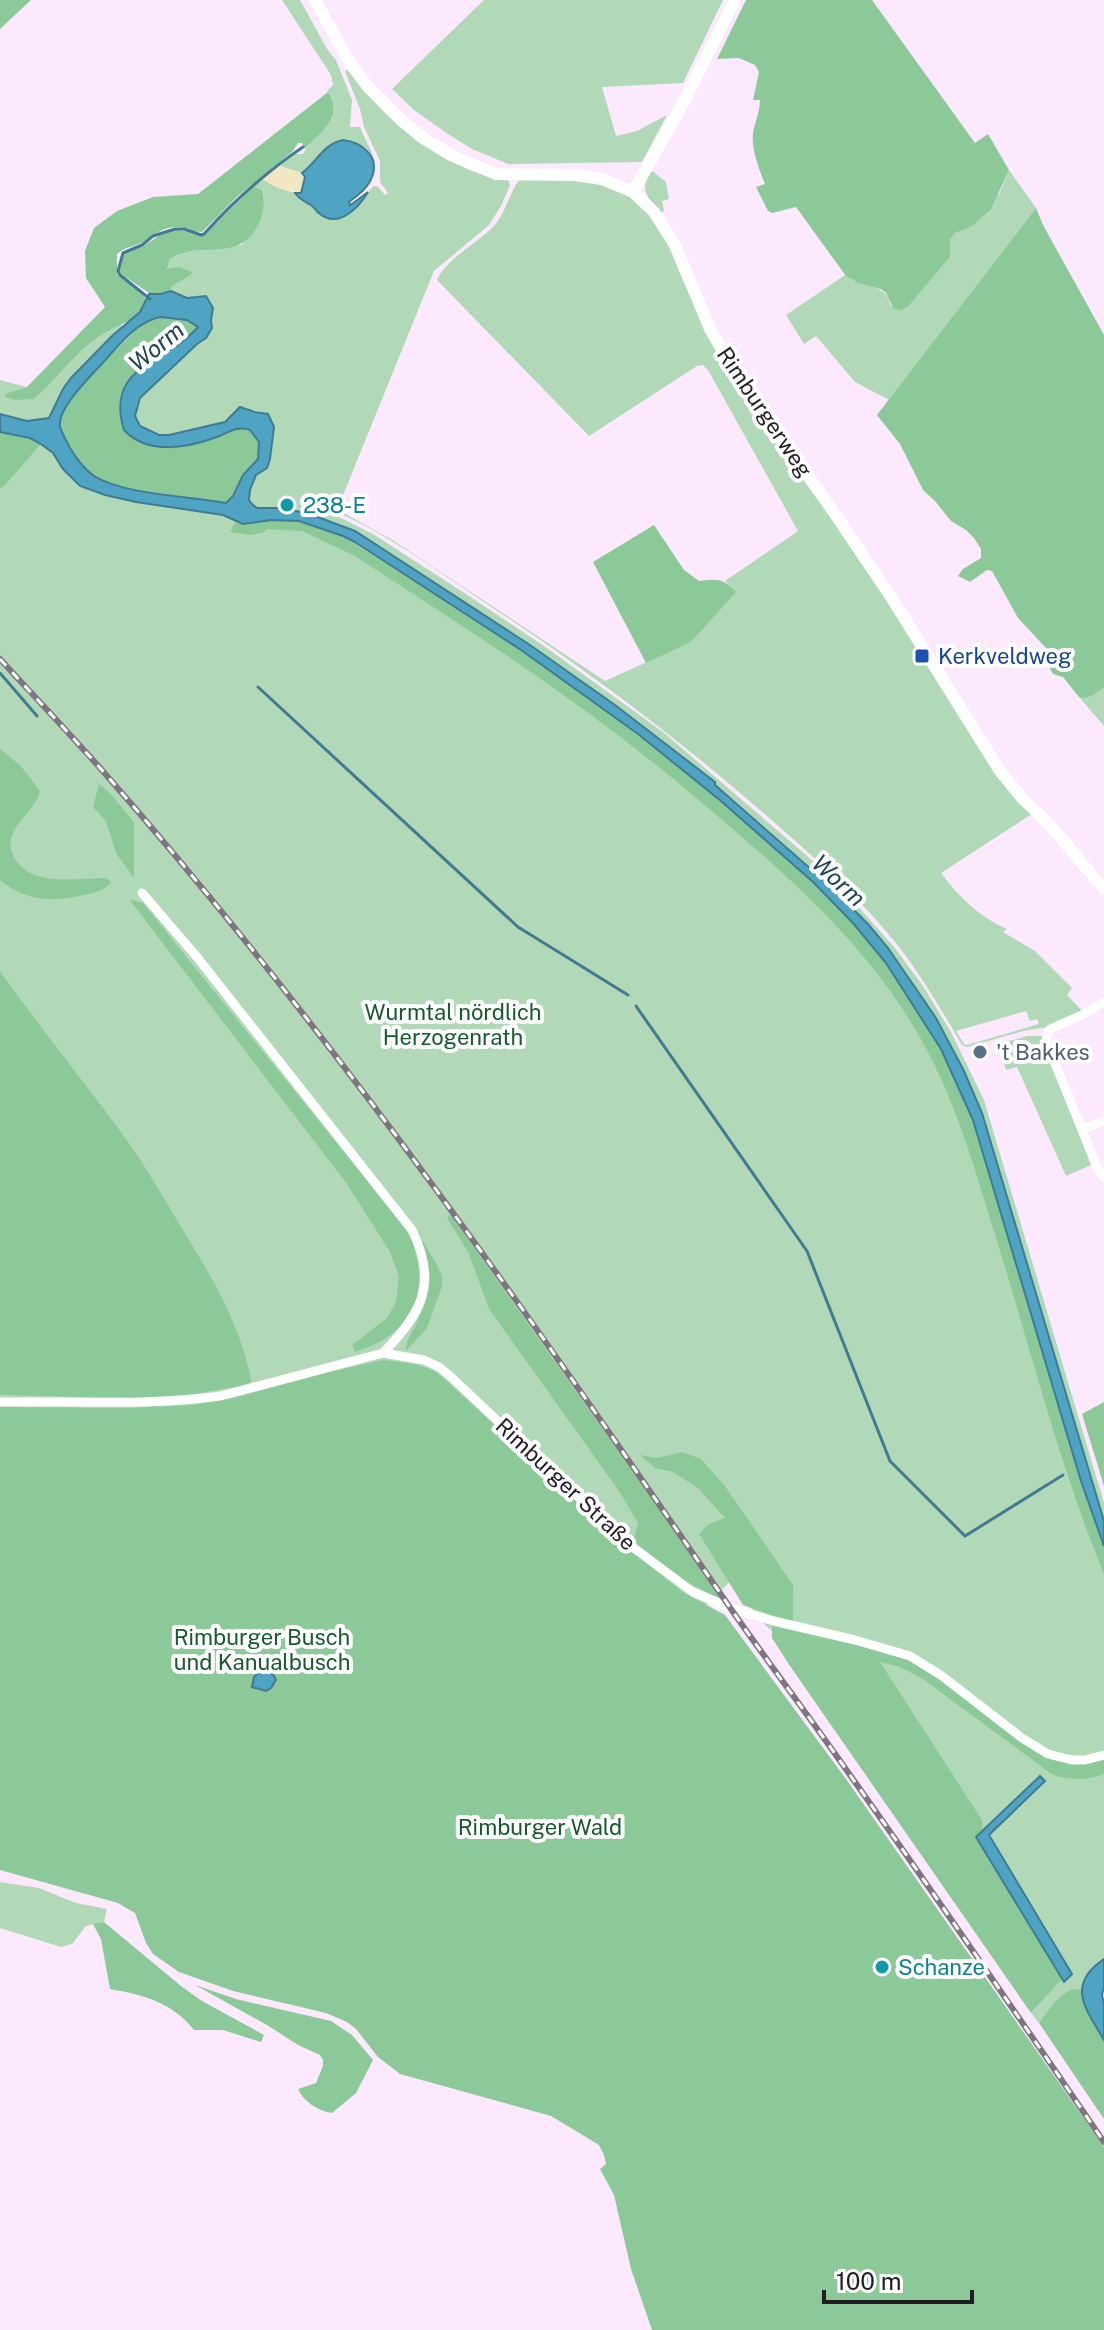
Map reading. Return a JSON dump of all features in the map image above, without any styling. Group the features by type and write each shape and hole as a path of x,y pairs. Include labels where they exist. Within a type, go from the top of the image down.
{"street":[{"path":"315,0 358,73 381,101 423,138 451,155 488,171 514,175 575,175 602,179 633,192 682,105 735,0"},
{"name":"Rimburgerweg","path":"633,192 654,212 668,232 710,329 742,384 893,600 1000,771 1104,889"},
{"path":"142,893 197,957 412,1230 424,1260 425,1287 411,1322 383,1353"},
{"path":"1104,1002 1052,1027 1046,1041 1104,1178"},
{"path":"1082,1129 1104,1121"},
{"name":"Rimburger Straße","path":"0,1402 192,1400 220,1396 383,1353 414,1358 439,1367 627,1543 693,1592 730,1608 774,1621 910,1656 1048,1754 1072,1760 1104,1755"}],"green space":[{"path":"0,0 31,0 0,29"},
{"path":"282,0 300,0 336,60 352,100 350,127 360,127 374,159 375,166 374,174 370,181 363,190 370,180 374,164 367,153 343,140 325,150 302,173 280,166 295,154 303,154 332,118 334,110 327,91 333,85 331,75"},
{"path":"484,0 723,0 683,83 602,87 616,136 637,131 667,115 642,162 508,164 472,149 448,134 414,110 392,89"},
{"path":"746,0 872,0 975,143 988,134 1009,170 991,209 972,226 955,233 950,240 950,257 908,307 894,309 881,289 846,276 796,207 772,213 768,211 756,187 765,184 753,139 760,104 760,100 753,100 759,72 755,65 739,58 717,59"},
{"path":"347,70 384,112 425,146 474,172 508,180 510,185 489,225 434,271 335,515 373,534 469,596 663,732 820,867 895,948 951,1032 984,1100 1104,1503 1104,1521 982,1113 936,1018 868,924 715,782 530,645 355,531 307,513 253,505 251,489 256,475 268,464 272,449 273,432 268,414 244,407 225,422 169,435 146,430 136,421 140,398 205,340 212,326 213,308 197,296 187,298 171,291 171,287 191,275 167,269 170,259 184,252 241,245 262,212 262,190 254,186 262,179 295,193 324,217 332,219 347,215 374,186 385,195 388,193 380,182 380,161 364,127"},
{"path":"328,92 334,109 324,130 305,149 302,143 298,143 293,151 239,195 202,232 171,227 117,254 117,274 146,299 138,313 89,344 34,399 5,397 6,393 27,387 105,307 86,278 85,251 94,228 117,211 153,197 198,194"},
{"path":"651,170 666,182 669,199 662,201 664,211 661,213 646,193"},
{"path":"1009,170 1036,208 889,400 855,382 816,336 804,344 786,315 845,275 878,288 888,297 891,305 908,307 950,257 950,240 955,233 999,194"},
{"path":"519,180 567,180 598,184 627,196 657,224 702,313 1032,814 941,873 970,906 1007,929 1003,932 1035,951 1072,988 1067,995 1082,1011 1048,1027 967,1047 962,1045 917,972 885,930 819,863 735,788 635,708 531,634 401,547 341,514 342,512 394,541 605,681 691,642 735,592 725,581 798,531 703,365 589,436 437,280 447,265 494,226","holes":["1026,1011 1030,1021 1037,1019 1039,1024 967,1045 956,1031"]},
{"path":"254,186 262,190 264,206 252,235 231,247 182,253 170,259 167,269 179,267 192,272 171,287 171,291 152,295 119,271 124,253 143,246 163,233 178,230 203,236"},
{"path":"1036,208 1104,335 1104,688 1085,698 1079,697 1063,677 1053,674 1048,665 1046,648 1018,618 992,571 987,570 970,582 958,576 963,569 981,558 981,549 974,538 951,521 923,490 900,444 877,415"},
{"path":"166,317 187,320 198,327 130,378 122,391 120,408 124,430 146,443 179,447 236,429 250,429 259,443 260,456 244,474 226,503 135,490 102,480 82,464 63,432 62,414 83,384 144,322"},
{"path":"123,325 66,386 49,418 27,421 0,414 0,380 27,387 6,393 34,399 99,336"},
{"name":"Wurmtal nördlich Herzogenrath","path":"0,421 21,425 100,484 332,525 616,711 812,874 918,999 1104,1527 1104,1959 1086,1977 1081,1990 1072,1990 1051,2007 1039,2023 1031,2013 1065,1976 982,1833 981,1820 873,1653 806,1642 775,1633 756,1615 736,1576 704,1607 0,1864"},
{"path":"0,432 30,438 41,444 0,488"},
{"path":"271,520 299,521 343,536 474,619 597,703 721,801 813,882 886,963 941,1049 973,1120 1081,1481 1104,1546 1104,1574 1058,1446 952,1105 916,1031 872,967 821,910 717,816 609,729 503,653 355,556 302,531 266,529 265,532 250,535 230,532 236,521 246,524"},
{"path":"654,525 684,570 699,581 723,582 736,592 691,642 646,663 593,562"},
{"path":"1104,688 1104,726 1079,697 1093,695"},
{"path":"0,749 20,765 40,791 11,839 13,854 21,867 42,877 55,879 106,878 111,882 106,887 84,895 51,899 20,893 0,880"},
{"path":"99,784 134,822 134,878 116,853 106,821 93,807"},
{"path":"129,899 143,903 410,1234 419,1274 413,1308 405,1322 375,1344 355,1352 352,1345 387,1318 396,1302 399,1276 390,1252 347,1184"},
{"path":"0,971 121,1132 155,1183 226,1306 242,1344 252,1384 183,1396 0,1395"},
{"path":"1028,1036 1042,1036 1091,1165 1066,1176 1017,1067 1006,1070 998,1044"},
{"path":"450,1214 721,1599 686,1582 633,1541 638,1523 619,1491 489,1309 469,1254 447,1218"},
{"path":"419,1235 442,1276 442,1286 427,1328 406,1351 429,1289 429,1269"},
{"name":"Rimburger Wald","path":"383,1360 419,1365 439,1374 651,1567 684,1593 725,1615 846,1779 1104,2147 1104,2330 652,2330 631,2269 614,2195 600,2169 606,2164 599,2145 551,2116 400,2074 378,2057 356,2029 326,2013 233,1991 179,1972 153,1954 135,1913 118,1903 0,1870 0,1407 194,1405 234,1398"},
{"path":"1104,1402 1104,1486 1082,1414"},
{"path":"682,1452 701,1459 725,1486 793,1585 793,1623 743,1605 699,1534 709,1524 725,1518 698,1488 673,1472 655,1468 640,1455 657,1458"},
{"path":"772,1626 910,1659 1057,1759 1104,1757 1104,1774 1079,1779 1053,1775 923,1679 900,1667 880,1662 982,1820 982,1833 1065,1976 1031,2013 790,1666 772,1638"},
{"path":"0,1882 39,1888 76,1903 107,1909 104,1922 86,1926 72,1944 61,1947 0,1928"},
{"path":"104,1922 202,2001 264,2035 261,2042 223,2030 194,2030 176,2013 156,2001 110,1989 101,1939 93,1924"},
{"path":"195,1985 236,1999 331,2021 352,2035 373,2060 356,2093 332,2113 312,2105 298,2089 316,2083 323,2066 320,2055"},
{"path":"1072,1989 1081,1990 1087,2009 1104,2040 1104,2119 1039,2023 1057,2000"}],"sand":[{"path":"280,166 305,176 301,193 278,188 262,179"}],"water":[{"path":"343,140 367,151 374,169 368,185 349,202 352,204 368,192 359,204 341,218 327,218 295,193 301,193 305,177 302,173 325,149"},
{"path":"171,291 187,298 206,296 213,308 212,328 206,338 140,398 135,416 140,426 159,435 169,435 225,422 240,407 268,414 274,427 270,459 267,468 256,475 250,490 249,500 252,504 257,508 307,513 355,531 530,645 715,782 829,885 888,948 936,1018 982,1113 1104,1521 1104,1546 1081,1481 973,1120 941,1049 886,963 813,882 721,801 638,734 521,650 355,542 299,521 271,520 243,524 223,515 105,495 80,486 53,453 41,444 30,438 0,432 0,414 27,421 49,418 71,378 140,312 149,294","holes":["161,317 187,320 198,327 130,378 120,408 124,430 144,443 167,447 203,442 236,429 250,430 259,442 258,459 243,475 226,503 140,491 94,476 80,463 60,426 63,412 73,396 133,331"]},
{"path":"261,1670 270,1672 276,1680 266,1691 252,1687 254,1677"},
{"path":"1040,1776 1045,1781 989,1835 1072,1974 1064,1982 976,1837"},
{"path":"1104,1959 1104,2040 1086,2008 1082,1988 1085,1978"}],"waterway":[{"path":"150,299 120,275 118,271 123,253 142,245 153,236 175,229 204,234 276,166 303,147"},
{"path":"0,673 37,716"},
{"path":"258,687 518,927 628,995"},
{"path":"636,1006 807,1251 890,1461 965,1536 1063,1475"}],"railway":[{"path":"0,659 101,769 186,869 350,1074 582,1393 1104,2142"}],"place":[{"name":"238-E","path":"287,505"},
{"name":"Kerkveldweg","path":"922,656"},
{"name":"'t Bakkes","path":"980,1052"},
{"name":"Schanze","path":"882,1967"}],"water label":[{"name":"Worm","path":"156,346"},
{"name":"Worm","path":"839,880"}],"park label":[{"name":"Rimburger Busch und Kanualbusch","path":"262,1650"}]}
